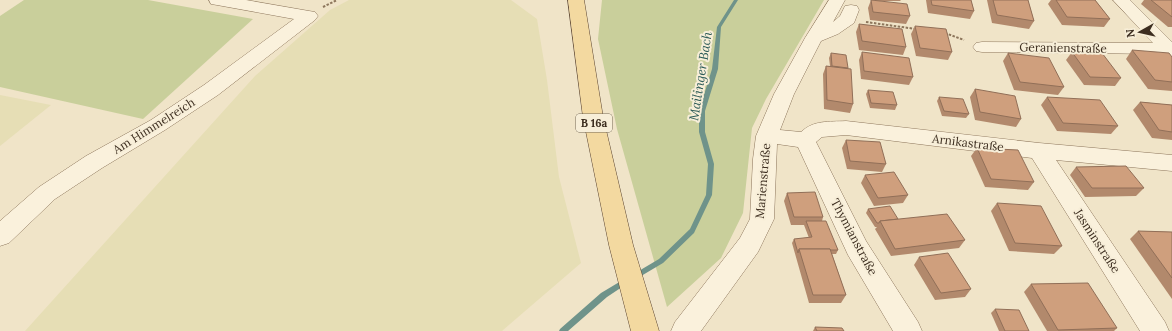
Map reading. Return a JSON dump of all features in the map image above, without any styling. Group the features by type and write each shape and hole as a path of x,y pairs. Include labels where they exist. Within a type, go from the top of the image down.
{"main road":[{"name":"B 16a","path":"576,0 593,117 621,245 643,324"}],"street":[{"name":"Am Himmelreich","path":"0,236 46,193 94,162 158,125 211,90 308,16 217,0"},
{"path":"1121,0 1171,50"},
{"name":"Marienstraße","path":"685,331 749,245 762,219 764,159 767,136 784,94 814,38 845,10"},
{"name":"Geranienstraße","path":"982,47 1171,50"},
{"name":"Arnikastraße","path":"805,140 816,130 846,128 1039,151 1172,163"},
{"path":"767,136 805,140"},
{"name":"Thymianstraße","path":"805,140 857,248 908,331"},
{"name":"Jasminstraße","path":"1039,151 1155,331"}],"path":[{"path":"845,10 917,29"},
{"path":"940,32 947,33 982,47"}],"shaded area":[{"path":"349,0 511,0 537,19 547,80 559,177 581,263 502,331 25,331 255,76 330,10"},
{"path":"0,95 51,105 0,146"}],"green space":[{"path":"24,0 148,0 253,19 143,119 0,87 0,16"},
{"path":"602,0 824,0 766,99 752,128 743,213 721,258 667,307 617,129 598,39"}],"building":[{"path":"871,0 907,4 910,16 873,12"},
{"path":"931,0 971,0 974,11 932,5"},
{"path":"993,0 1028,0 1034,21 997,15"},
{"path":"1056,0 1095,0 1110,19 1067,17"},
{"path":"1151,0 1172,0 1172,17"},
{"path":"859,24 902,29 906,47 862,41"},
{"path":"915,26 946,29 952,52 920,48"},
{"path":"1132,50 1169,53 1172,57 1172,82 1155,80"},
{"path":"862,52 909,58 913,77 864,71"},
{"path":"1072,52 1102,53 1121,78 1090,77"},
{"path":"831,53 846,55 848,68 832,66"},
{"path":"1008,53 1049,58 1064,87 1020,82"},
{"path":"826,66 851,69 853,104 827,100"},
{"path":"975,89 1015,96 1021,119 980,112"},
{"path":"868,90 893,92 897,105 871,103"},
{"path":"939,97 963,99 969,114 944,111"},
{"path":"1047,97 1100,100 1118,126 1063,123"},
{"path":"1140,102 1172,105 1172,132 1159,130"},
{"path":"846,140 880,142 886,164 850,161"},
{"path":"977,148 1018,150 1034,182 991,179"},
{"path":"1126,166 1144,188 1092,188 1076,167"},
{"path":"894,172 908,195 878,198 865,175"},
{"path":"815,192 823,217 794,217 787,193"},
{"path":"997,203 1041,206 1062,246 1015,243"},
{"path":"890,206 898,219 880,221 879,223 877,223 868,209"},
{"path":"947,214 965,240 895,249 880,221"},
{"path":"806,221 826,221 838,250 799,249 798,253 794,239 812,237"},
{"path":"1138,231 1172,232 1172,278"},
{"path":"799,249 830,249 846,295 813,295"},
{"path":"948,253 971,289 941,293 919,257"},
{"path":"1088,283 1117,328 1058,330 1031,284"},
{"path":"995,309 1019,310 1029,331 1005,331"},
{"path":"815,327 842,328 844,331 817,331"}],"waterway":[{"name":"Mailinger Bach","path":"634,277 661,261 692,231 709,195 711,164 702,132 702,111 715,69 719,27 736,0"},
{"name":"Mailinger Bach","path":"563,331 604,295 626,281"}]}
